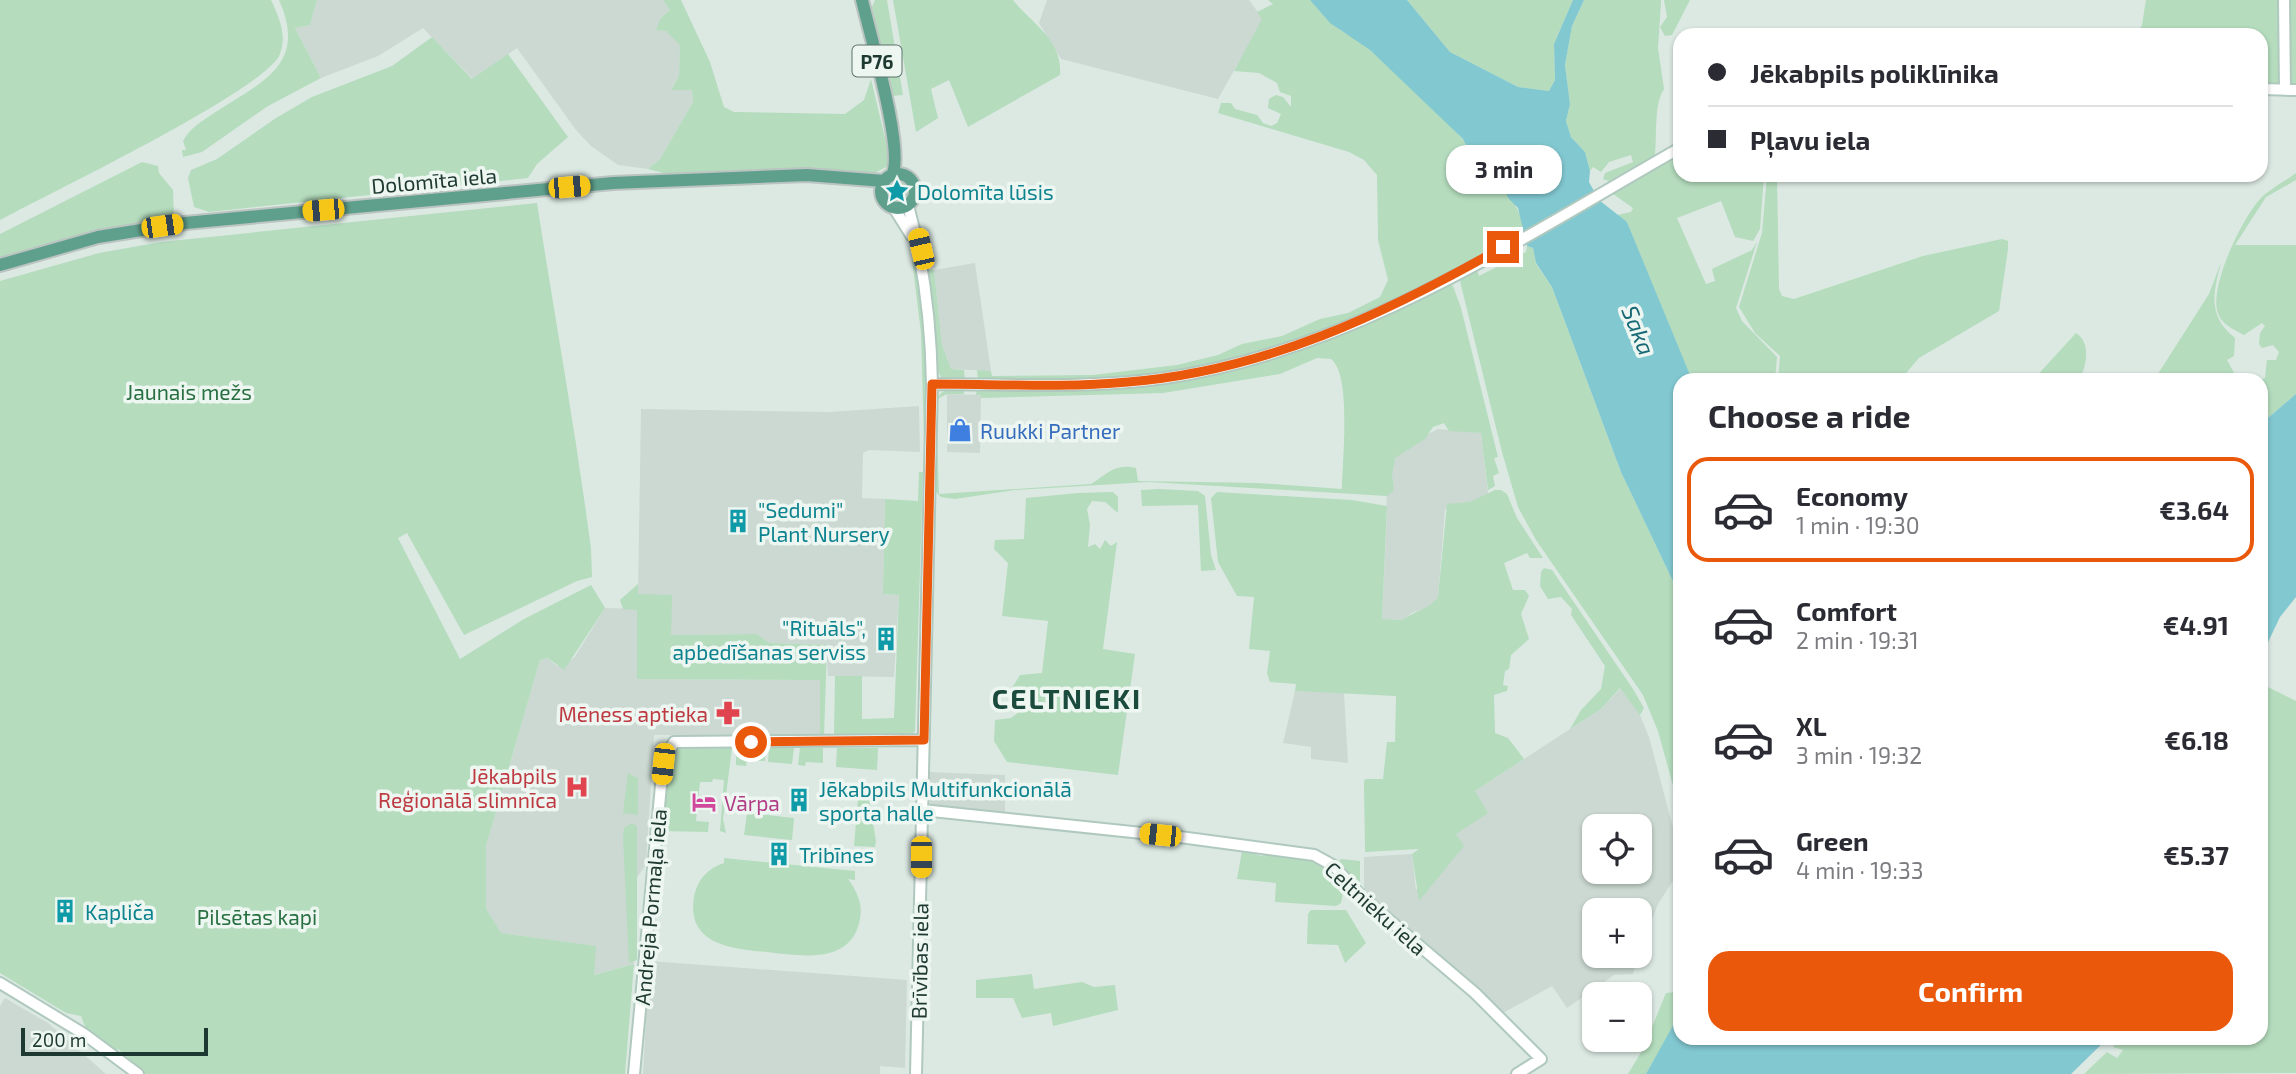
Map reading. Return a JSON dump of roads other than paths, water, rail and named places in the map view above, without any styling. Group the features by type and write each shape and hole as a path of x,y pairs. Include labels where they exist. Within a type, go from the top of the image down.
{"main road":[{"name":"P76","path":"862,0 891,122 901,152 893,177 881,194 886,203 894,208"},
{"name":"Dolomīta iela","path":"0,265 98,237 184,223 593,185 807,175 893,177"},
{"name":"Dolomīta iela","path":"835,177 881,194"},
{"name":"P76","path":"893,177 915,187 914,197 908,205"},
{"path":"894,208 908,205"}],"street":[{"path":"2268,89 2290,90 2284,0"},
{"path":"932,384 1127,382 1252,361 1300,346 1399,305 1673,152"},
{"name":"Brīvības iela","path":"908,205 921,261 930,327 932,384 916,1074"},
{"name":"Brīvības iela","path":"894,208 909,229 921,261"},
{"name":"Andreja Pormaļa iela","path":"634,1074 663,764 674,742 924,740"},
{"name":"Celtnieku iela","path":"922,810 1191,838 1314,855 1334,866 1362,897 1475,993 1541,1059 1517,1074"},
{"path":"0,983 84,1034 138,1074"}],"water":[{"name":"Saka","path":"1310,0 1407,0 1450,52 1518,87 1549,91 1555,80 1554,44 1573,0 1584,0 1572,26 1565,65 1570,104 1566,121 1571,137 1585,152 1590,171 1589,182 1599,200 1627,222 1689,373 1673,373 1673,581 1621,472 1552,287 1536,263 1533,248 1527,246 1518,208 1509,199 1496,175 1467,147 1463,139 1370,50 1330,23"},
{"path":"2296,394 2296,597 2280,617 2268,642 2268,418"},
{"path":"1673,1026 1673,1045 2101,1045 2071,1074 1646,1074"}],"place":[{"name":"Dolomīta lūsis","path":"897,191"},
{"name":"Ruukki Partner","path":"960,430"},
{"name":"\"Sedumi\" Plant Nursery","path":"738,521"},
{"name":"\"Rituāls\", apbedīšanas serviss","path":"886,639"},
{"name":"Mēness aptieka","path":"728,713"},
{"name":"Jēkabpils Reģionālā slimnīca","path":"577,787"},
{"name":"Jēkabpils Multifunkcionālā sporta halle","path":"799,800"},
{"name":"Vārpa","path":"704,802"},
{"name":"Tribīnes","path":"779,854"},
{"name":"Kapliča","path":"65,911"}],"district":[{"name":"CELTNIEKI","path":"1067,698"}],"park label":[{"name":"Jaunais mežs","path":"189,391"},
{"name":"Pilsētas kapi","path":"257,916"}]}
